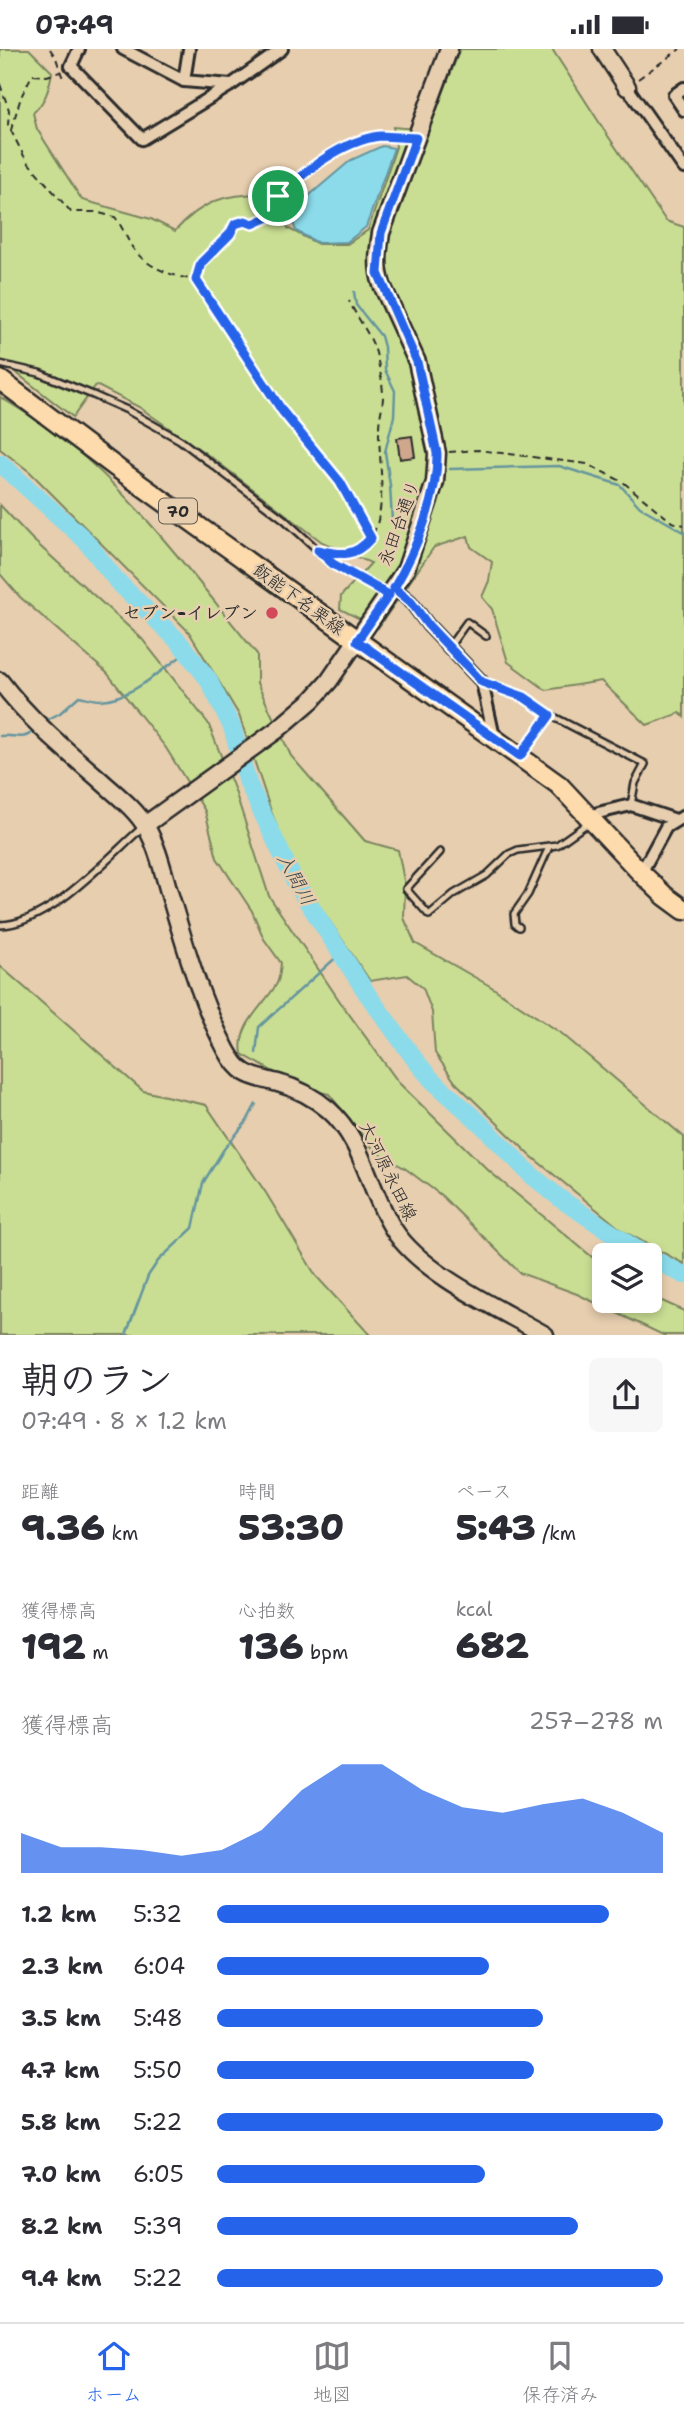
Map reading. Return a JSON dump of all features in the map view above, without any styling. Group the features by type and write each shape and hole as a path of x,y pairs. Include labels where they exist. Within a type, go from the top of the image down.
{"main road":[{"name":"飯能下名栗線","path":"0,380 117,468 559,785 641,873 684,910"}],"street":[{"path":"79,49 71,66 142,139 231,85 282,49"},
{"path":"123,49 184,81 231,85"},
{"path":"184,81 189,49"},
{"name":"永田台通り","path":"357,641 391,592 411,555 429,505 436,475 437,453 417,362 378,273 381,233 449,49"},
{"path":"602,49 684,168"},
{"path":"684,88 674,95 684,110"},
{"path":"391,592 411,602 482,682 494,737"},
{"path":"145,825 277,730 312,700 357,641"},
{"name":"大河原永田線","path":"0,681 5,699 121,798 145,825 156,850 186,949 226,1049 242,1072 297,1090 319,1102 343,1124 387,1220 419,1259 545,1335"},
{"path":"593,819 598,813 631,804 680,818"},
{"path":"641,873 666,827 680,818"}],"lane":[{"path":"0,364 39,373 93,395 127,410 180,440 285,520 333,564 391,592"},
{"path":"449,647 467,622 486,636"},
{"path":"482,682 524,697 550,715 645,764 635,783 631,804"},
{"path":"520,756 550,715"},
{"path":"440,852 406,889 429,915 454,894 487,875 509,854 518,849 549,846 565,840 593,819"},
{"path":"0,925 12,925 33,918 57,904 145,825"},
{"path":"519,927 513,919 515,909 528,894 549,846"}],"path":[{"path":"50,49 62,76 71,66"},
{"path":"627,87 680,49"},
{"path":"11,131 21,97 32,75 47,76 60,72"},
{"path":"0,84 9,110 8,125 26,160 71,212 95,212 116,217 132,247 150,263 176,277 196,280 283,412 340,482 371,538"},
{"path":"196,280 201,263 230,234 235,224 245,221 253,224 282,211 278,196 309,170 363,138 416,138"},
{"path":"318,550 346,554 358,551 371,538 380,512 383,482 379,426 383,395 376,352 349,301"},
{"path":"437,453 478,450 587,464 623,482 672,522 684,525"}],"green space":[{"path":"0,49 29,49 52,72 46,94 33,113 37,129 82,200 151,219 175,231 206,205 228,197 269,194 279,216 289,229 318,244 347,244 368,230 396,147 393,127 429,130 460,49 552,49 666,221 684,227 684,717 680,713 647,725 601,681 546,690 508,662 492,609 482,597 489,581 492,562 471,547 468,536 434,547 378,628 340,609 341,596 371,563 322,542 215,460 139,407 96,385 73,417 0,360"},
{"path":"0,397 63,439 116,487 165,541 257,654 257,683 291,756 365,841 398,850 405,886 404,918 415,943 490,986 561,1033 684,1137 684,1264 662,1252 662,1243 645,1243 623,1231 531,1156 455,1082 435,1053 432,1012 423,988 407,975 370,981 294,868 271,811 239,715 189,632 30,472 0,449"},
{"path":"0,505 32,539 142,639 208,723 235,791 269,896 341,1003 399,1083 489,1171 592,1257 592,1301 520,1273 442,1196 406,1169 375,1151 329,1094 302,1088 242,1054 243,1034 277,983 281,963 264,939 252,911 217,858 205,811 166,748 107,673 20,597 0,574"},
{"path":"0,966 143,1091 206,1105 266,1193 316,1276 370,1335 0,1335"},
{"path":"662,1301 684,1311 684,1335 663,1335 617,1313 662,1313"}],"water":[{"path":"382,146 394,148 366,227 347,242 318,243 296,231 291,216 311,194 351,160"}],"building":[{"path":"412,436 415,457 400,459 397,438"}],"waterway":[{"path":"354,292 356,305 381,336 385,370 395,391 394,416 385,452 392,522"},
{"name":"入間川","path":"0,463 85,540 117,581 179,642 208,679 232,727 248,783 295,882 368,995 416,1061 432,1080 479,1122 530,1174 562,1200 627,1243"},
{"path":"450,469 559,466 620,485 640,507 684,532"},
{"path":"45,721 60,713 79,696 100,700 135,689 187,652"},
{"path":"0,736 22,737 35,730"},
{"path":"256,1053 259,1027 341,953"},
{"path":"126,1335 148,1276 158,1261 193,1228 203,1183 256,1104"},
{"name":"入間川","path":"662,1264 684,1275"}],"place":[{"name":"セブン-イレブン","path":"272,613"}],"route":[{"path":"363,138 416,138 381,233 377,261 382,285 417,362 435,436 437,468 429,505 406,569 394,588 411,602 428,625 482,682 524,697 550,715 520,756 357,641 389,595 333,564 318,550 346,554 358,551 371,538 340,482 283,412 196,280 201,263 218,248 235,224 245,221 253,224 282,211 278,196 309,170 363,138"}]}
